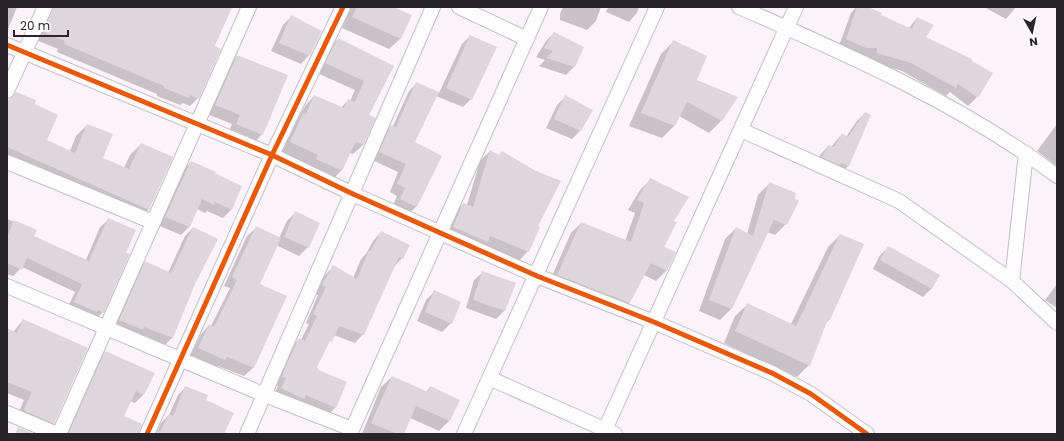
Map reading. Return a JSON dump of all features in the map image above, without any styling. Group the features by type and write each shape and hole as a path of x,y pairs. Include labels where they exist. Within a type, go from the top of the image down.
{"street":[{"path":"7,91 45,7"},
{"path":"7,414 58,434 250,7"},
{"path":"147,434 272,155 343,7"},
{"path":"247,434 353,194 433,7"},
{"path":"459,7 527,39"},
{"path":"7,286 351,431 541,7"},
{"path":"464,434 537,276 657,7"},
{"path":"739,7 924,93 1026,153 1057,176"},
{"path":"489,378 608,433 654,322 796,7"},
{"path":"7,45 272,155 353,194 537,276 654,322 772,373 811,394 867,434"},
{"path":"741,130 898,201 1012,281 1057,323"},
{"path":"1012,281 1026,153"},
{"path":"7,162 153,222"}],"building":[{"path":"53,7 232,7 216,42 215,46 221,49 199,99 190,95 189,98 164,88 164,86 64,44 65,41 43,32"},
{"path":"357,7 393,7 412,15 401,39 352,17"},
{"path":"857,7 868,7 882,13 881,15 912,29 917,17 934,25 926,37 972,59 972,61 993,73 978,98 958,84 956,88 911,63 877,53 877,48 866,48 846,39"},
{"path":"291,15 322,31 310,56 279,43"},
{"path":"554,32 584,47 575,67 546,58 553,51 544,48"},
{"path":"470,35 497,47 472,100 446,88"},
{"path":"338,38 394,66 369,115 376,118 364,145 357,142 355,143 342,171 316,159 318,155 290,142 303,113 306,114 314,95 344,108 348,99 355,102 364,81 325,63"},
{"path":"673,40 707,56 697,80 738,97 722,121 687,102 675,126 641,113"},
{"path":"237,55 288,75 263,135 236,124 240,115 215,105"},
{"path":"416,82 439,92 415,142 442,156 417,207 400,199 405,188 397,184 406,164 379,152 391,125 396,127"},
{"path":"16,92 36,100 35,104 58,115 47,140 75,153 87,124 113,134 103,158 129,169 141,143 173,157 149,210 7,147 7,103"},
{"path":"565,95 593,110 581,131 554,119"},
{"path":"865,112 871,115 849,166 841,163 839,165 822,157 828,145 834,147 842,133 848,137"},
{"path":"490,150 499,155 502,151 534,170 561,181 538,226 540,227 529,252 490,236 488,242 453,227 463,203 473,207"},
{"path":"191,161 242,186 232,210 215,202 214,205 202,199 190,227 165,217"},
{"path":"650,178 689,197 674,221 677,222 664,247 676,252 667,271 651,263 630,303 557,275 581,222 631,242 644,203 637,200"},
{"path":"769,182 796,193 795,198 799,201 787,225 774,220 732,309 709,300 736,227 753,236"},
{"path":"295,211 320,223 309,248 284,237"},
{"path":"108,218 136,230 126,253 130,254 104,313 98,310 97,312 74,302 82,284 27,258 22,270 7,263 7,237 14,220 37,230 34,236 89,261"},
{"path":"256,226 281,238 260,284 287,296 254,368 227,357 225,360 198,348 209,324 214,327 237,280 232,277"},
{"path":"193,227 218,239 195,284 173,338 144,327 143,330 119,320 145,261 171,273"},
{"path":"381,231 410,245 403,259 399,257 364,335 339,326 332,342 330,341 317,367 319,370 347,382 336,408 306,395 304,399 281,388 286,378 282,377 284,370 299,338 305,341 317,316 313,314 326,287 322,285 333,265 357,279 369,250 371,251"},
{"path":"840,234 864,244 830,320 828,319 810,366 735,331 747,303 796,326"},
{"path":"888,246 940,275 932,289 880,260"},
{"path":"482,271 516,283 505,311 473,300"},
{"path":"434,290 461,302 452,324 425,312"},
{"path":"23,319 88,348 54,424 25,411 24,409 32,392 7,382 7,328 17,333"},
{"path":"105,351 155,373 144,395 136,391 124,416 142,424 139,434 68,434"},
{"path":"392,376 428,392 430,386 460,400 450,421 416,406 404,434 397,434 371,423"},
{"path":"185,386 208,395 206,400 234,413 224,434 156,434 158,431 160,432 169,414 173,416"},
{"path":"18,427 35,434 15,434"}],"cycle path":[{"path":"147,434 272,155 343,7"},
{"path":"7,45 272,155 353,194 537,276 654,322 772,373 811,394 867,434"}]}
